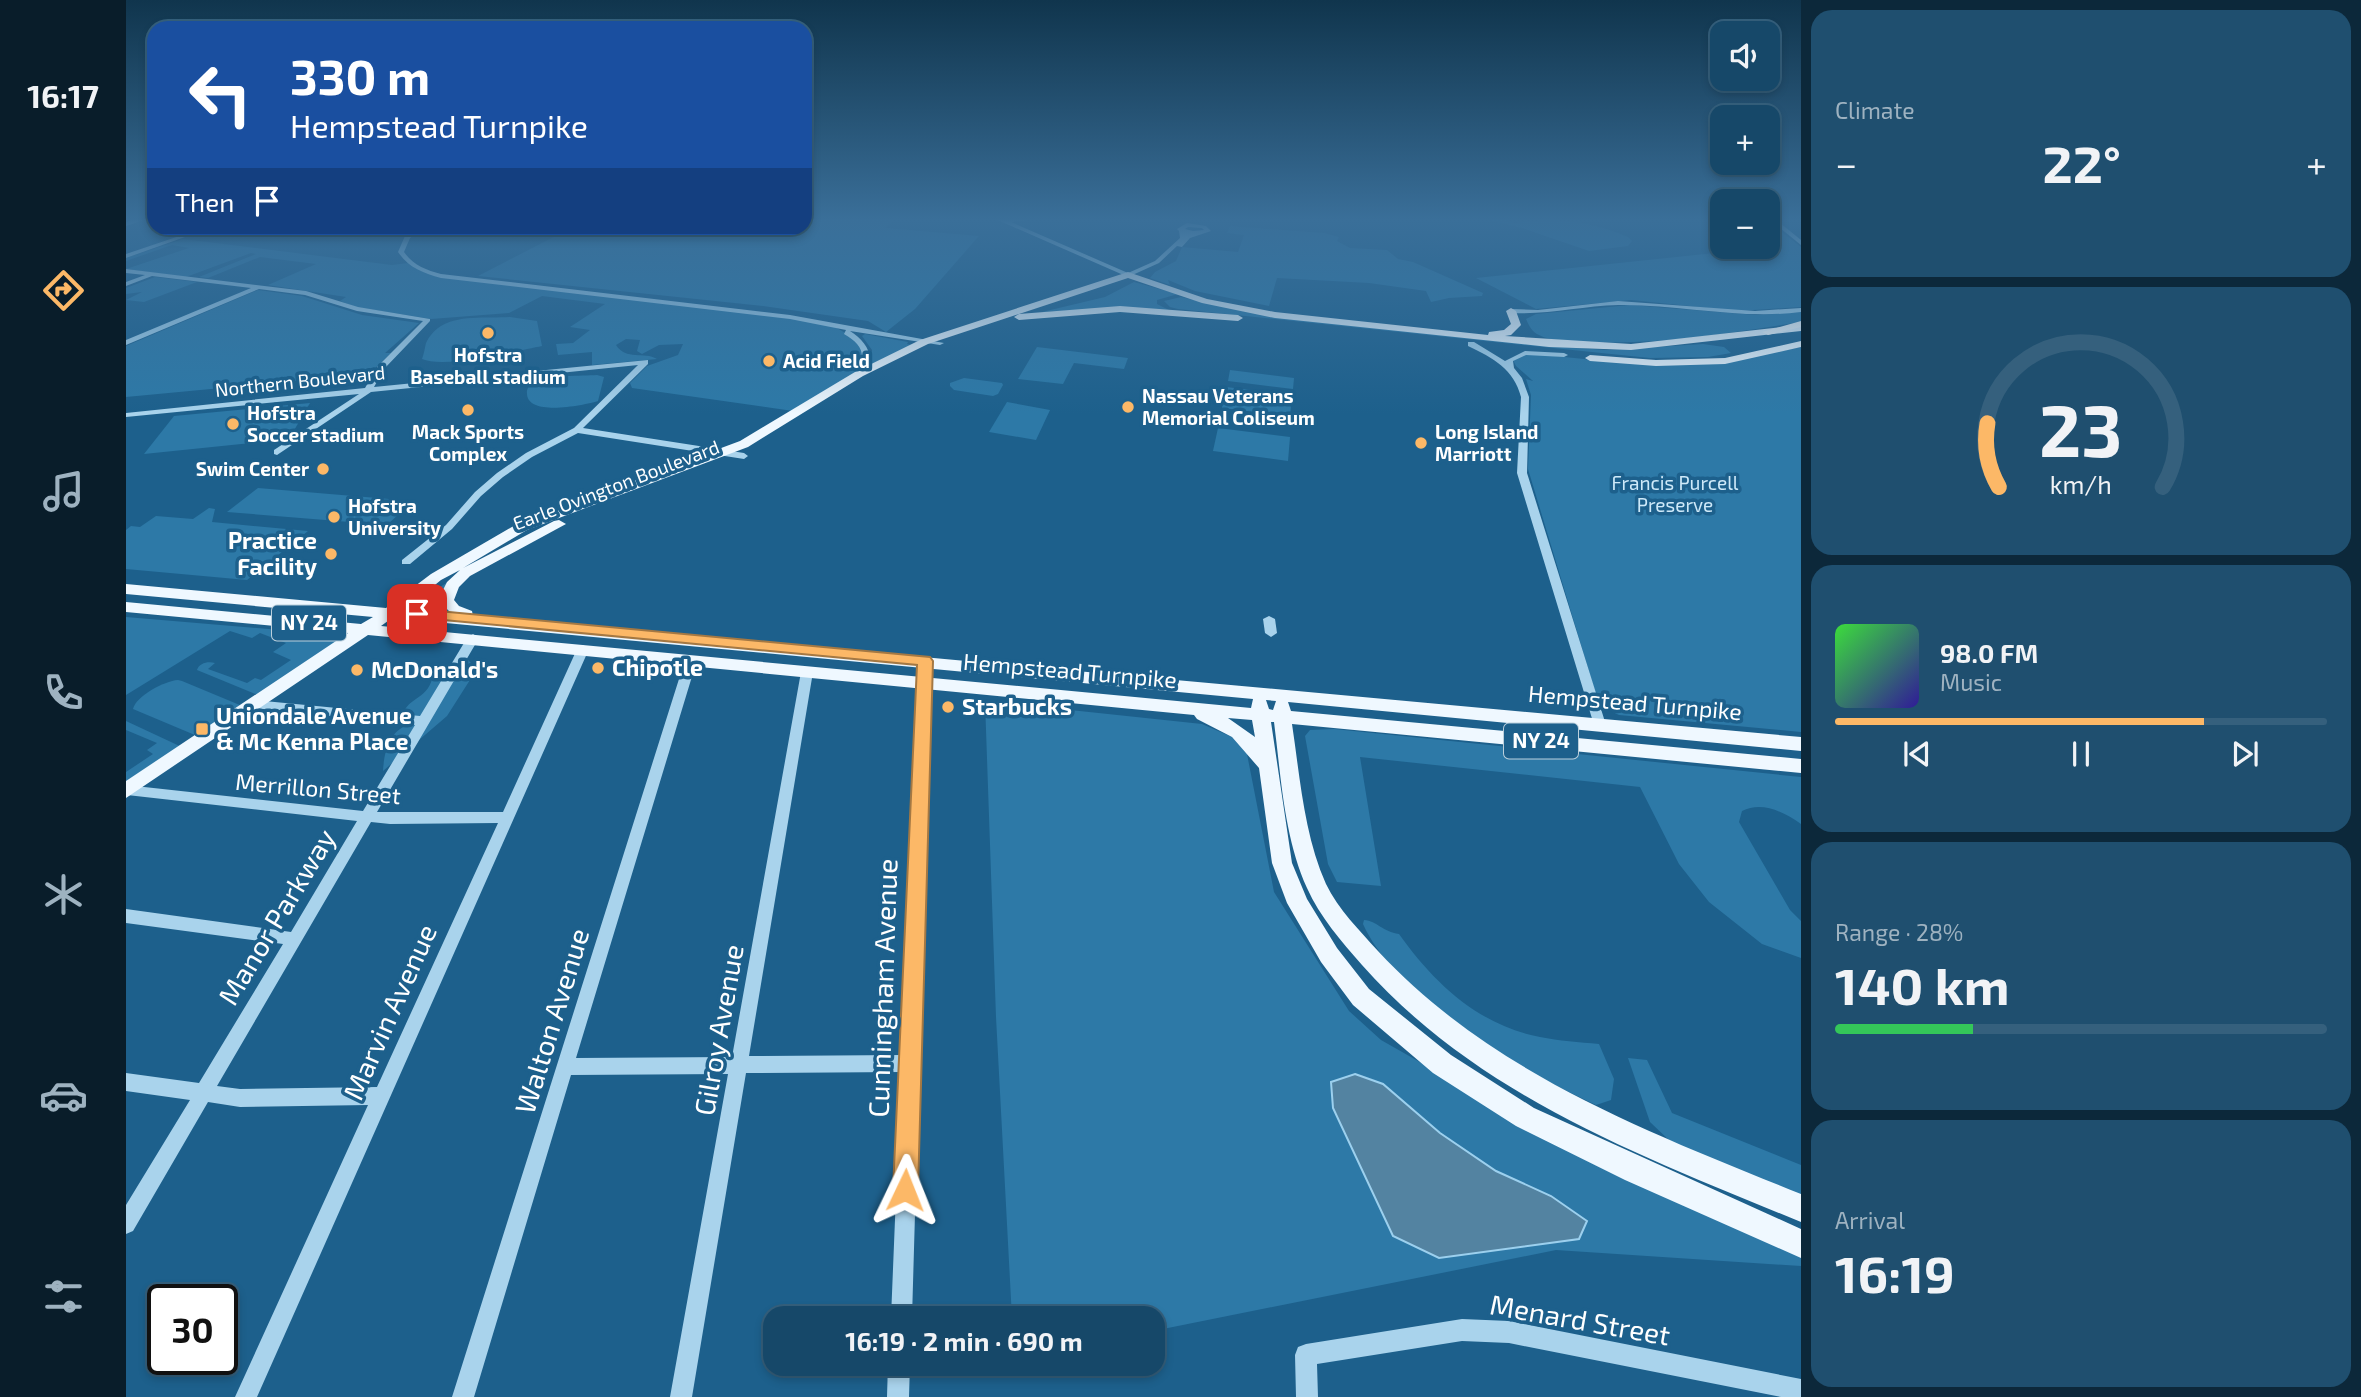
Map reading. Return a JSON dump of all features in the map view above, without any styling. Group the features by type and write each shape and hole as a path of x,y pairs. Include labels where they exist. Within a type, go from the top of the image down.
{"highway":[{"path":"1768,332 1801,326"}],"main road":[{"name":"Earle Ovington Boulevard","path":"392,611 436,577 522,527 597,497 724,453 764,434 859,374 924,342 1015,310 1106,283"},
{"name":"Earle Ovington Boulevard","path":"392,611 504,550 578,516 744,456 816,416 886,369 940,344 1019,317 1102,294 1119,283"},
{"path":"1151,283 1187,296 1275,315 1430,331 1656,363 1726,361 1801,344"},
{"path":"1187,296 1162,299 1166,308 1193,313"},
{"path":"1019,317 1102,309 1193,313 1471,344 1567,350 1688,342 1768,332"},
{"path":"1430,331 1507,333 1516,325 1511,311"},
{"path":"1511,311 1530,330 1567,350"},
{"path":"1688,342 1728,348 1734,353 1726,361"},
{"path":"467,571 452,585 446,601 461,612 486,620"},
{"name":"Hempstead Turnpike","path":"126,589 925,661 1801,766"},
{"name":"Hempstead Turnpike","path":"126,607 1134,702 1270,704 1600,724 1801,744"},
{"path":"127,791 392,611"},
{"path":"735,665 774,656 836,661 848,653"},
{"path":"1134,702 1193,712 1220,720 1254,744 1270,773"},
{"path":"1270,704 1270,773 1282,863 1293,891 1329,956 1361,997 1442,1064 1525,1117 1634,1170 1801,1244"},
{"path":"1270,704 1307,862 1318,889 1374,965 1456,1038 1535,1089 1639,1138 1801,1208"},
{"path":"1293,891 1318,889"}],"street":[{"path":"227,283 314,295 356,309 428,320 380,368 369,390 276,452"},
{"path":"503,283 736,310 828,323 940,344"},
{"path":"126,343 261,287"},
{"path":"1511,311 1542,311 1618,303 1754,314 1801,310"},
{"path":"828,323 855,336 866,348 868,359 859,374"},
{"path":"1471,344 1511,367"},
{"path":"1567,350 1519,354 1509,360 1525,394 1522,472 1600,724"},
{"name":"Northern Boulevard","path":"126,415 645,362 577,430"},
{"path":"406,562 449,527 478,494 506,471 577,430 744,456"},
{"path":"1269,619 1271,633"},
{"name":"Manor Parkway","path":"126,1224 473,638"},
{"name":"Marvin Avenue","path":"246,1397 583,649"},
{"name":"Walton Avenue","path":"463,1397 691,660"},
{"name":"Cunningham Avenue","path":"901,1306 925,661"},
{"name":"Gilroy Avenue","path":"681,1397 807,672"},
{"path":"254,704 423,721"},
{"name":"Merrillon Street","path":"127,791 367,817 506,817"},
{"path":"126,916 295,939"},
{"path":"565,1067 909,1063"},
{"path":"126,1082 240,1098 381,1096"},
{"name":"Menard Street","path":"1307,1397 1306,1355 1462,1331 1509,1332 1801,1391"},
{"path":"898,1397 899,1376"}],"green space":[{"path":"139,283 194,283 144,302 126,300 142,292 126,294 126,288"},
{"path":"512,283 828,323 863,343 865,366 800,412 632,388 630,383 647,366 678,355 683,344 659,345 642,354 637,351 640,340 626,339 616,345 620,350 657,359 592,365 592,352 558,355 556,344 573,343 590,330 570,327 605,304 542,296 509,313 431,319 356,307 340,301 346,297 268,285"},
{"path":"546,283 938,283 915,309 886,332 868,321 763,306"},
{"path":"1132,283 1178,294 1157,300 1157,304 1169,310 1115,308 1042,312 1105,297"},
{"path":"1176,283 1276,283 1269,306 1195,291"},
{"path":"1370,283 1461,283 1483,293 1482,296 1431,302 1426,291"},
{"path":"1486,283 1801,283 1801,307 1738,311 1631,300 1536,309"},
{"path":"258,290 302,296 362,315 419,323 385,353 391,353 369,374 126,397 126,346"},
{"path":"1181,297 1243,311 1549,346 1607,350 1703,344 1724,347 1731,353 1708,357 1650,358 1178,309 1170,307 1164,301"},
{"path":"1630,305 1756,315 1801,312 1801,322 1661,341 1604,342 1548,338 1534,332 1526,319 1536,314"},
{"name":"Hofstra Baseball stadium","path":"510,317 537,321 542,346 463,361 433,362 422,359 426,343 441,326 463,319"},
{"path":"865,334 912,345 870,365 872,350 862,336"},
{"path":"1037,347 1128,358 1124,369 1074,363 1063,384 1018,379"},
{"name":"Francis Purcell Preserve","path":"1801,347 1801,732 1619,715 1604,708 1611,708 1610,705 1600,703 1597,698 1528,469 1531,395 1526,379 1533,381 1513,360 1522,354 1535,354 1623,363 1733,361"},
{"path":"1230,370 1294,378 1293,389 1228,381"},
{"path":"597,375 604,377 598,401 570,407 546,407 530,401 527,394 531,384 541,379"},
{"path":"964,378 1003,385 998,394 993,396 954,390 950,386 950,383"},
{"path":"1226,387 1292,395 1290,416 1222,408"},
{"path":"1007,402 1050,410 1036,440 989,432"},
{"name":"Hofstra Soccer stadium","path":"310,403 289,439 144,454 174,416"},
{"path":"1218,428 1290,437 1288,461 1213,451"},
{"path":"258,488 413,501 387,525 227,512"},
{"path":"209,508 215,509 212,522 308,531 247,580 126,569 126,530 131,526 140,527 156,516 193,519"},
{"path":"467,571 448,591 461,612 486,620 392,611 409,605"},
{"path":"126,617 327,634 347,641 263,697 197,670 204,663 215,663 208,669 247,683 255,678 261,680 291,660 273,652 286,643 260,633 252,638 230,631 126,695"},
{"path":"467,659 475,667 475,672 447,716 383,771 386,750 392,737 408,725 403,714 409,704 428,688 433,674 445,672"},
{"path":"178,680 247,708 202,738 133,709 139,699 151,690"},
{"path":"985,701 1202,724 1232,737 1247,754 1274,892 1349,1011 1381,1040 1506,1111 1801,1245 1801,1266 1556,1250 1165,1329 1165,1306 1011,1306 996,1017","holes":["1331,1082 1383,1084 1440,1133 1496,1171 1551,1196 1586,1221 1579,1238"]},
{"path":"126,721 186,749 126,791 126,772 153,754 147,750 157,743 126,730"},
{"path":"1334,729 1801,777 1801,824 1780,812 1757,807 1742,811 1739,822 1790,910 1801,921 1801,958 1762,944 1709,902 1679,864 1640,787 1360,757 1381,886 1337,882 1328,864 1305,736 1310,730"},
{"path":"1364,920 1399,934 1443,985 1477,1012 1497,1023 1540,1037 1599,1044 1614,1079 1611,1100 1596,1105 1566,1091 1465,1031 1403,980 1380,952 1363,924"},
{"path":"1628,1058 1647,1060 1672,1113 1801,1165 1801,1199 1671,1142 1650,1122"}],"shaded area":[{"path":"1355,1074 1383,1084 1440,1133 1496,1171 1551,1196 1587,1221 1579,1239 1439,1258 1393,1236 1333,1108 1331,1082"}],"place":[{"name":"Hofstra Baseball stadium","path":"488,333"},
{"name":"Acid Field","path":"769,361"},
{"name":"Nassau Veterans Memorial Coliseum","path":"1128,407"},
{"name":"Mack Sports Complex","path":"468,410"},
{"name":"Hofstra Soccer stadium","path":"233,424"},
{"name":"Long Island Marriott","path":"1421,443"},
{"name":"Swim Center","path":"323,469"},
{"name":"Hofstra University","path":"334,517"},
{"name":"Practice Facility","path":"331,554"},
{"name":"Chipotle","path":"598,668"},
{"name":"McDonald's","path":"357,670"},
{"name":"Starbucks","path":"948,707"},
{"name":"Uniondale Avenue & Mc Kenna Place","path":"202,729"}],"route":[{"path":"417,614 925,661 905,1190"}]}
